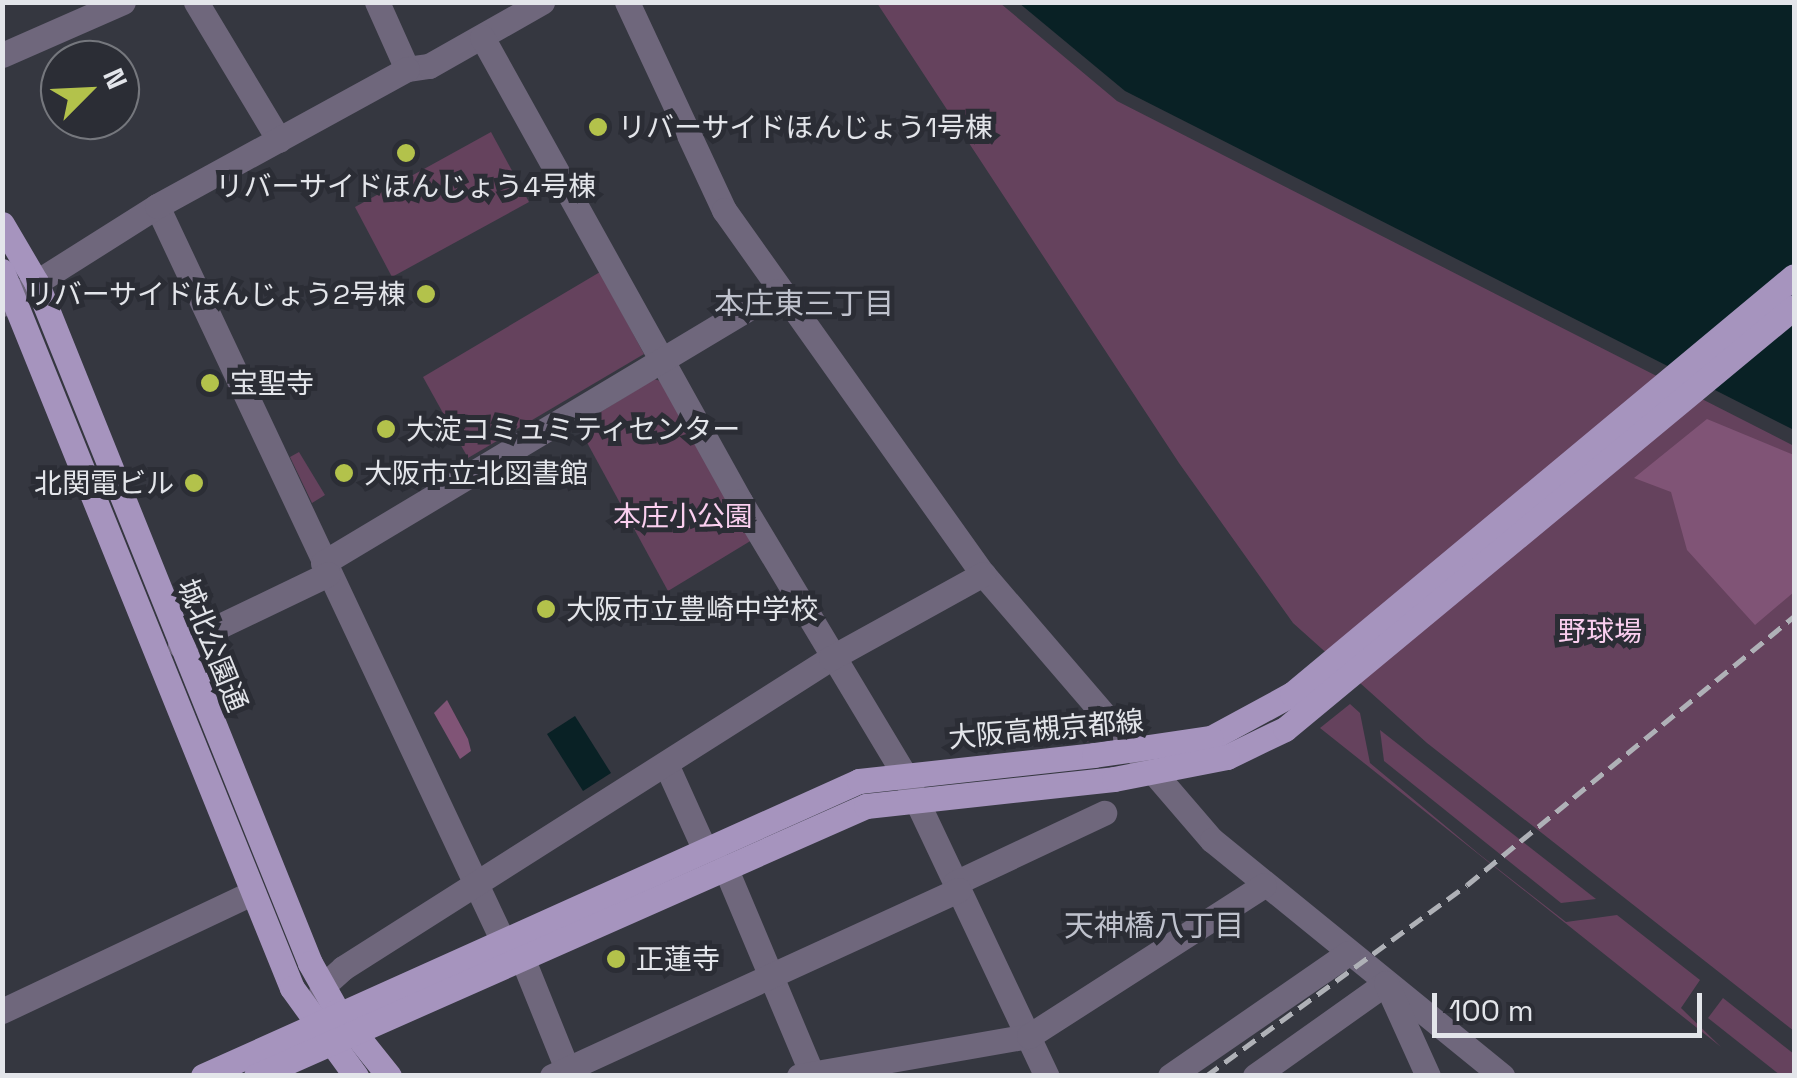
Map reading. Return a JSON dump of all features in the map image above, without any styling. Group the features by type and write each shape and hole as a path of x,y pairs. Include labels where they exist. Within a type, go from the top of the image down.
{"main road":[{"name":"城北公園通","path":"2,224 18,294 292,988 389,1076"},
{"name":"城北公園通","path":"2,271 18,294 180,645 322,986"},
{"name":"大阪高槻京都線","path":"1267,725 1794,276"},
{"name":"大阪高槻京都線","path":"203,1076 520,955 842,814 917,798 1179,772 1267,725 1794,307"},
{"name":"大阪高槻京都線","path":"256,1076 334,1026 500,937 859,781 903,772 1219,748"},
{"name":"城北公園通","path":"334,1026 356,1076"}],"street":[{"path":"2,55 123,2"},
{"path":"196,2 279,140"},
{"path":"377,2 418,67"},
{"path":"18,294 157,206 542,2"},
{"path":"627,2 724,210 777,292 984,574 1212,840 1502,1076"},
{"path":"482,37 831,658 903,772 1047,1076"},
{"path":"157,206 500,937"},
{"path":"180,645 325,568 777,292"},
{"path":"334,1026 322,986 476,883 831,658 984,574"},
{"path":"666,764 704,848"},
{"path":"520,955 563,1073 1104,813"},
{"path":"725,867 808,1075 1029,1036 1264,885"},
{"path":"2,1011 252,893"},
{"path":"1170,1076 1348,954"},
{"path":"1256,1076 1386,983"},
{"path":"1386,983 1428,1076"}],"green space":[{"name":"野球場","path":"877,3 1000,3 1117,101 1794,446 1794,1031 1427,743 1293,623 1179,463"},
{"path":"491,132 529,202 392,277 355,207"},
{"path":"600,272 644,354 468,458 423,377"},
{"name":"本庄小公園","path":"654,379 664,382 752,540 668,591 578,426"},
{"path":"299,452 325,495 312,503 290,457"},
{"path":"1350,704 1360,713 1370,763 1479,854 1566,922 1617,915 1700,980 1681,1008 1721,1047 1320,728"},
{"path":"1089,710 1115,740 1083,742 1080,734 1070,735 1077,715"},
{"path":"1380,730 1596,899 1561,903 1384,761"},
{"path":"1723,998 1794,1054 1794,1075 1780,1075 1708,1018"}],"shaded area":[{"path":"1019,3 1794,3 1794,430 1125,91"},
{"path":"1707,419 1794,455 1794,592 1755,625 1687,550 1671,492 1634,478"},
{"path":"447,700 471,751 460,759 434,713"},
{"path":"575,716 611,773 583,791 547,734"}],"railway":[{"path":"1206,1076 1467,885 1794,616"}],"place":[{"name":"リバーサイドほんじょう1号棟","path":"598,127"},
{"name":"リバーサイドほんじょう4号棟","path":"406,153"},
{"name":"リバーサイドほんじょう2号棟","path":"426,294"},
{"name":"宝聖寺","path":"210,383"},
{"name":"大淀コミュミティセンター","path":"386,429"},
{"name":"大阪市立北図書館","path":"344,473"},
{"name":"北関電ビル","path":"194,483"},
{"name":"大阪市立豊崎中学校","path":"546,609"},
{"name":"正蓮寺","path":"616,959"}],"district":[{"name":"本庄東三丁目","path":"804,304"},
{"name":"天神橋八丁目","path":"1154,926"}]}
